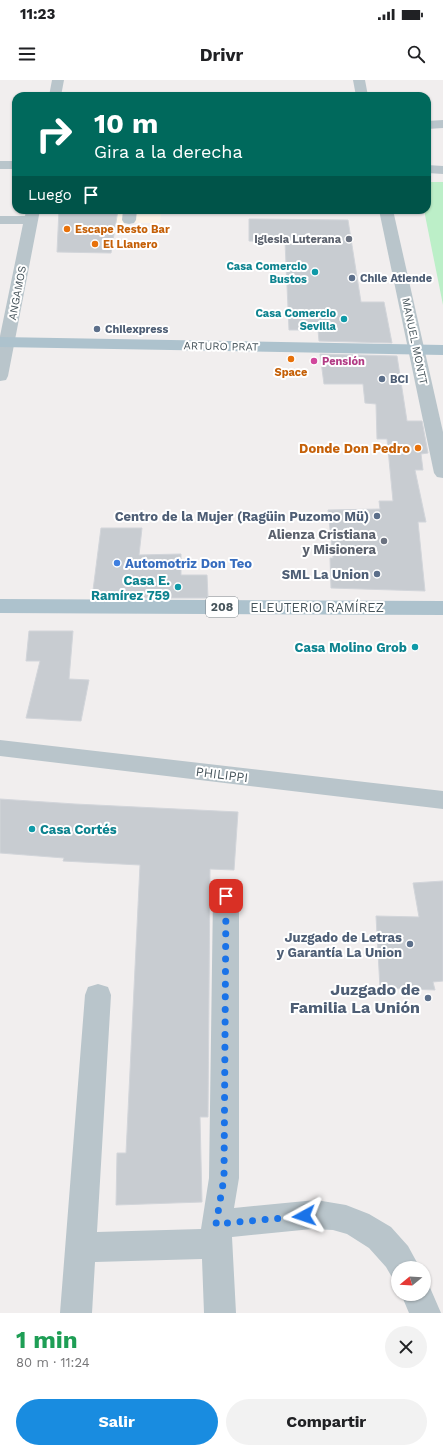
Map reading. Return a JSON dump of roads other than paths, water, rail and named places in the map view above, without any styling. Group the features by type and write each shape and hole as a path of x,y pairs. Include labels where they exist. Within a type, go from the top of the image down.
{"main road":[{"name":"ARTURO PRAT","path":"4,342 443,350"},
{"name":"ELEUTERIO RAMÍREZ","path":"0,606 443,608"}],"street":[{"path":"55,92 58,80"},
{"path":"359,80 361,92"},
{"path":"431,125 443,124"},
{"path":"0,165 12,166"},
{"path":"431,170 443,170"},
{"name":"MANUEL MONTT","path":"387,214 417,350 440,443 443,473"},
{"path":"0,220 32,215"},
{"name":"ANGAMOS","path":"0,376 12,285 32,215"},
{"name":"PHILIPPI","path":"0,748 443,800"},
{"path":"220,1313 217,1234 224,1178 226,896"},
{"path":"76,1313 98,995"},
{"path":"80,1247 217,1234 319,1214 354,1222 370,1230 387,1243 401,1261"},
{"path":"420,1301 425,1313"}],"place":[{"name":"Escape Resto Bar","path":"67,229"},
{"name":"Iglesia Luterana","path":"349,239"},
{"name":"El Llanero","path":"95,244"},
{"name":"Casa Comercio Bustos","path":"315,272"},
{"name":"Chile Atiende","path":"352,278"},
{"name":"Casa Comercio Sevilla","path":"344,319"},
{"name":"Chilexpress","path":"97,329"},
{"name":"Space","path":"291,359"},
{"name":"Pensión","path":"314,361"},
{"name":"BCI","path":"382,379"},
{"name":"Donde Don Pedro","path":"418,448"},
{"name":"Centro de la Mujer (Ragüin Puzomo Mü)","path":"377,516"},
{"name":"Alienza Cristiana y Misionera","path":"384,541"},
{"name":"Automotriz Don Teo","path":"117,563"},
{"name":"SML La Union","path":"377,574"},
{"name":"Casa E. Ramírez 759","path":"178,587"},
{"name":"Casa Molino Grob","path":"415,647"},
{"name":"Casa Cortés","path":"32,829"},
{"name":"Juzgado de Letras y Garantía La Union","path":"410,944"},
{"name":"Juzgado de Familia La Unión","path":"428,998"}]}
